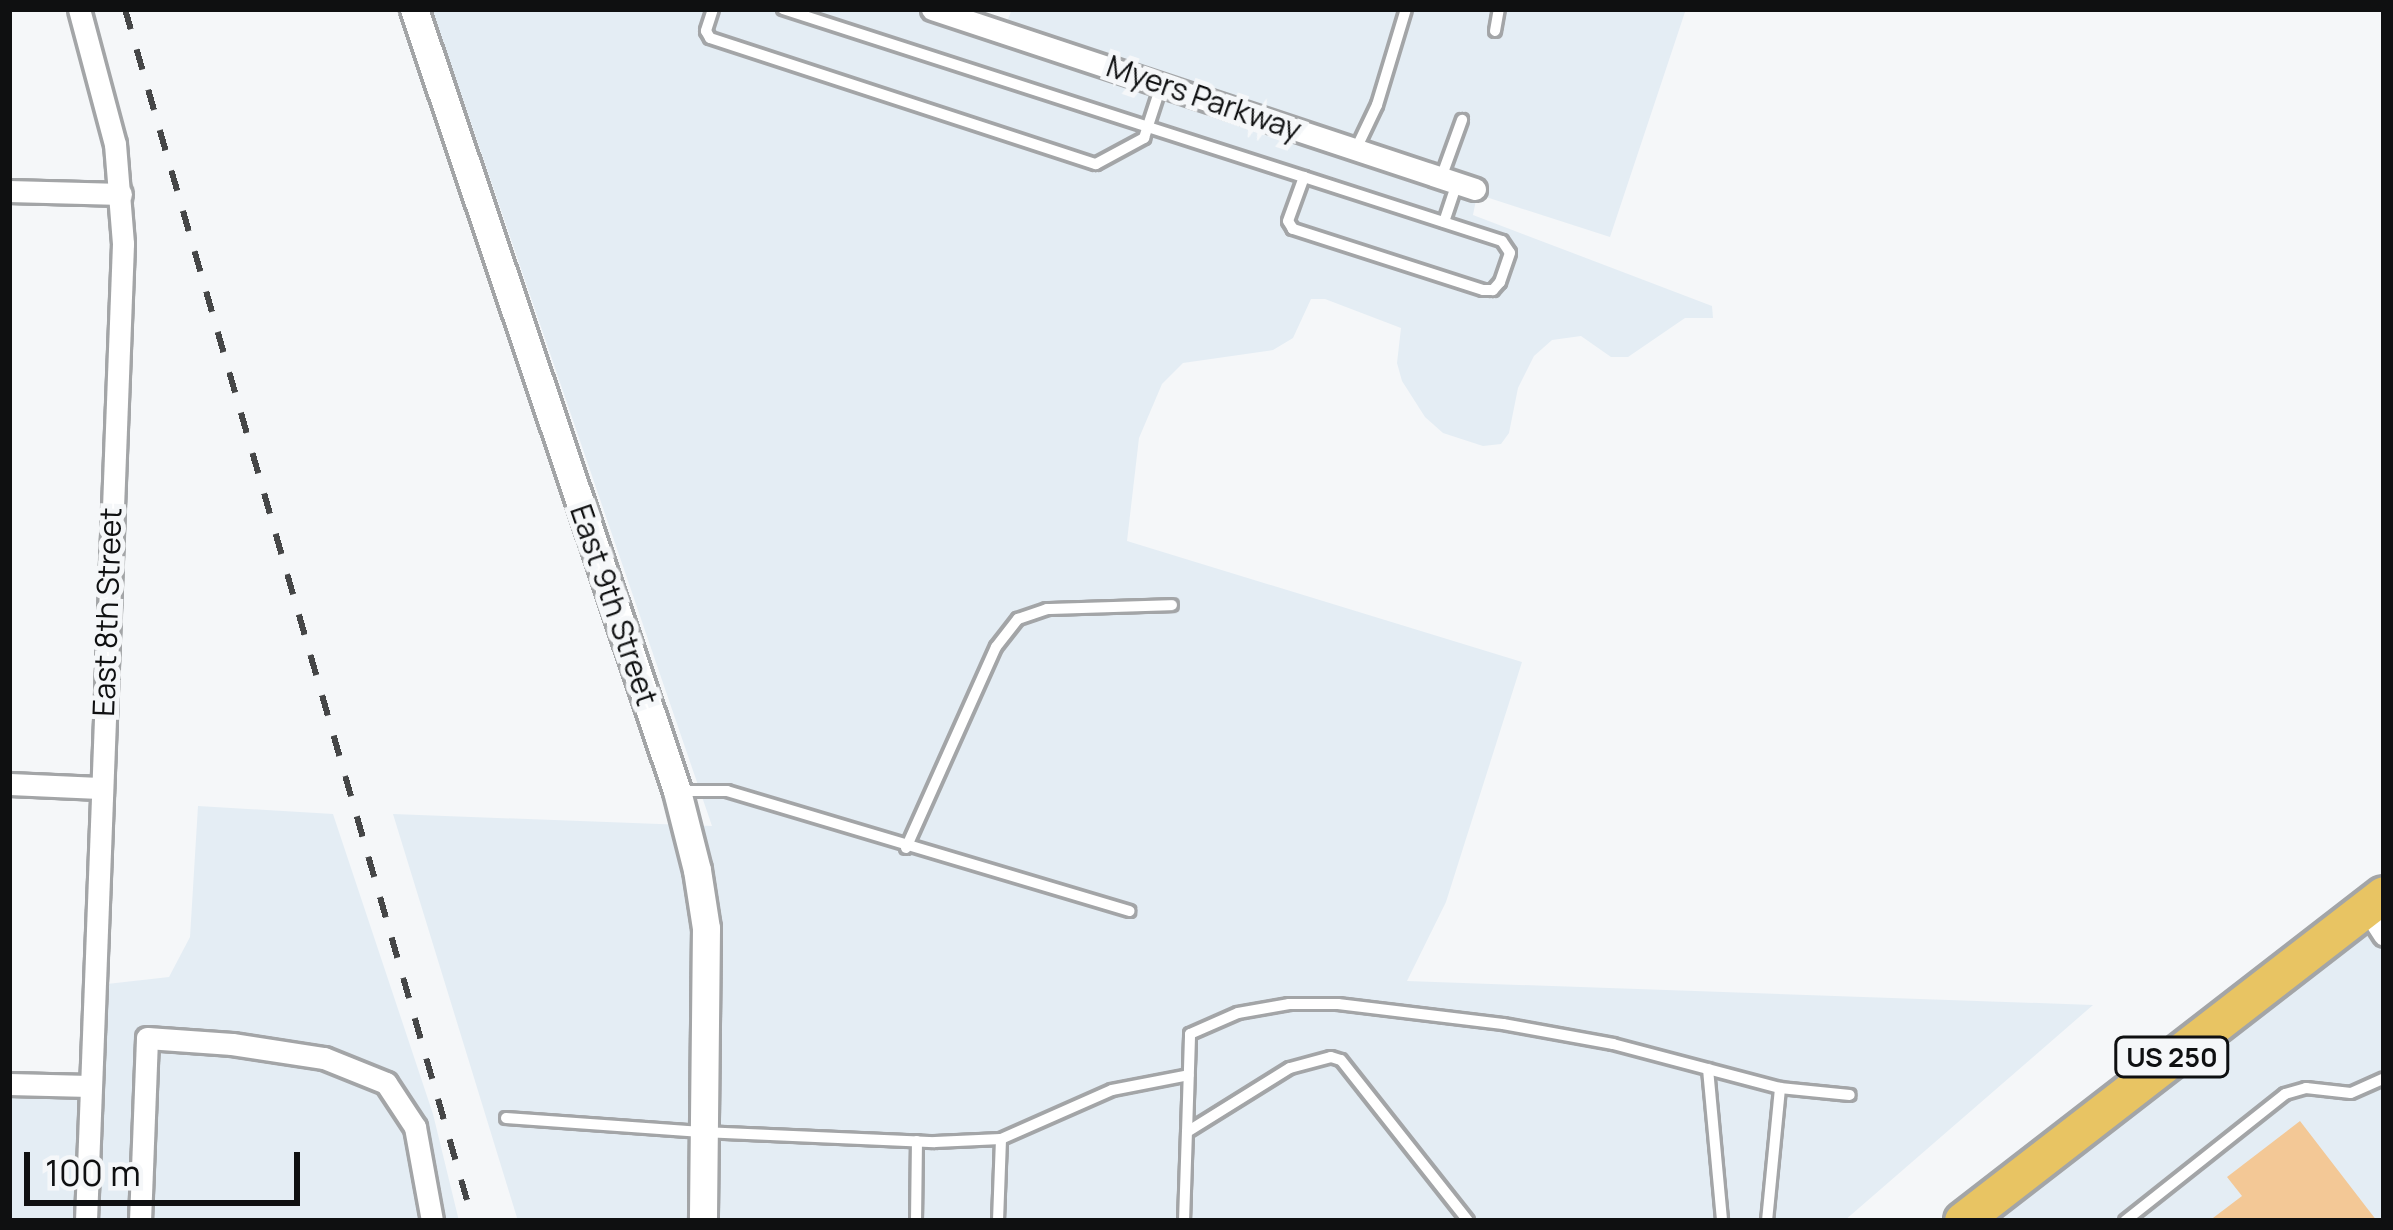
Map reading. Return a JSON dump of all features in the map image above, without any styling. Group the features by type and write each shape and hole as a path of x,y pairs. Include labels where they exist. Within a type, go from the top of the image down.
{"highway":[{"name":"US 250","path":"1963,1221 2378,912"}],"street":[{"name":"East 8th Street","path":"79,9 115,144 121,194 86,1221"},
{"name":"East 9th Street","path":"414,9 677,790 706,928 703,1221"},
{"name":"Myers Parkway","path":"932,9 1458,184"},
{"path":"9,191 121,194"},
{"path":"9,784 100,788"},
{"path":"140,1221 147,1038 324,1058 386,1083 416,1127 432,1221"},
{"path":"9,1084 89,1086"}],"lane":[{"path":"713,9 706,31 710,38 1096,164 1140,143 1162,83"},
{"path":"783,9 1444,222 1508,246 1510,253 1493,290 1293,229 1288,221 1304,177"},
{"path":"1356,149 1377,105 1406,9"},
{"path":"1495,31 1499,9"},
{"path":"1444,222 1458,184 1462,120"},
{"path":"906,848 996,647 1018,620 1047,609 1172,605"},
{"path":"677,790 727,791 1130,911"},
{"path":"1184,1221 1190,1034 1238,1013 1317,1003 1502,1024 1780,1088 1850,1095"},
{"path":"1187,1132 1290,1068 1319,1059 1341,1060 1468,1221"},
{"path":"1708,1069 1722,1221"},
{"path":"506,1118 916,1141 1001,1138 1044,1124 1112,1090 1189,1075"},
{"path":"2125,1221 2285,1094 2306,1088 2351,1093 2384,1078"},
{"path":"1767,1221 1780,1088"},
{"path":"998,1221 1001,1138"},
{"path":"916,1141 916,1221"}],"shaded area":[{"path":"432,9 969,9 1007,22 1012,9 1686,9 1610,237 1486,197 1476,200 1473,215 1712,306 1713,318 1685,318 1628,357 1611,357 1581,336 1552,340 1534,356 1518,388 1509,433 1501,444 1483,446 1443,433 1425,417 1402,381 1397,363 1401,328 1325,299 1311,299 1293,338 1273,350 1183,363 1162,384 1139,438 1127,541 1522,662 1446,902 1407,981 2093,1005 1844,1221 518,1221 393,814 712,826"},
{"path":"198,806 333,814 433,1114 459,1221 9,1221 9,1081 103,1083 107,984 169,977 190,937"},
{"path":"2384,915 2384,1221 1994,1221 2031,1192"}],"building":[{"path":"2300,1121 2377,1221 2209,1221 2242,1196 2227,1177"}],"railway":[{"path":"125,9 473,1221"}]}
